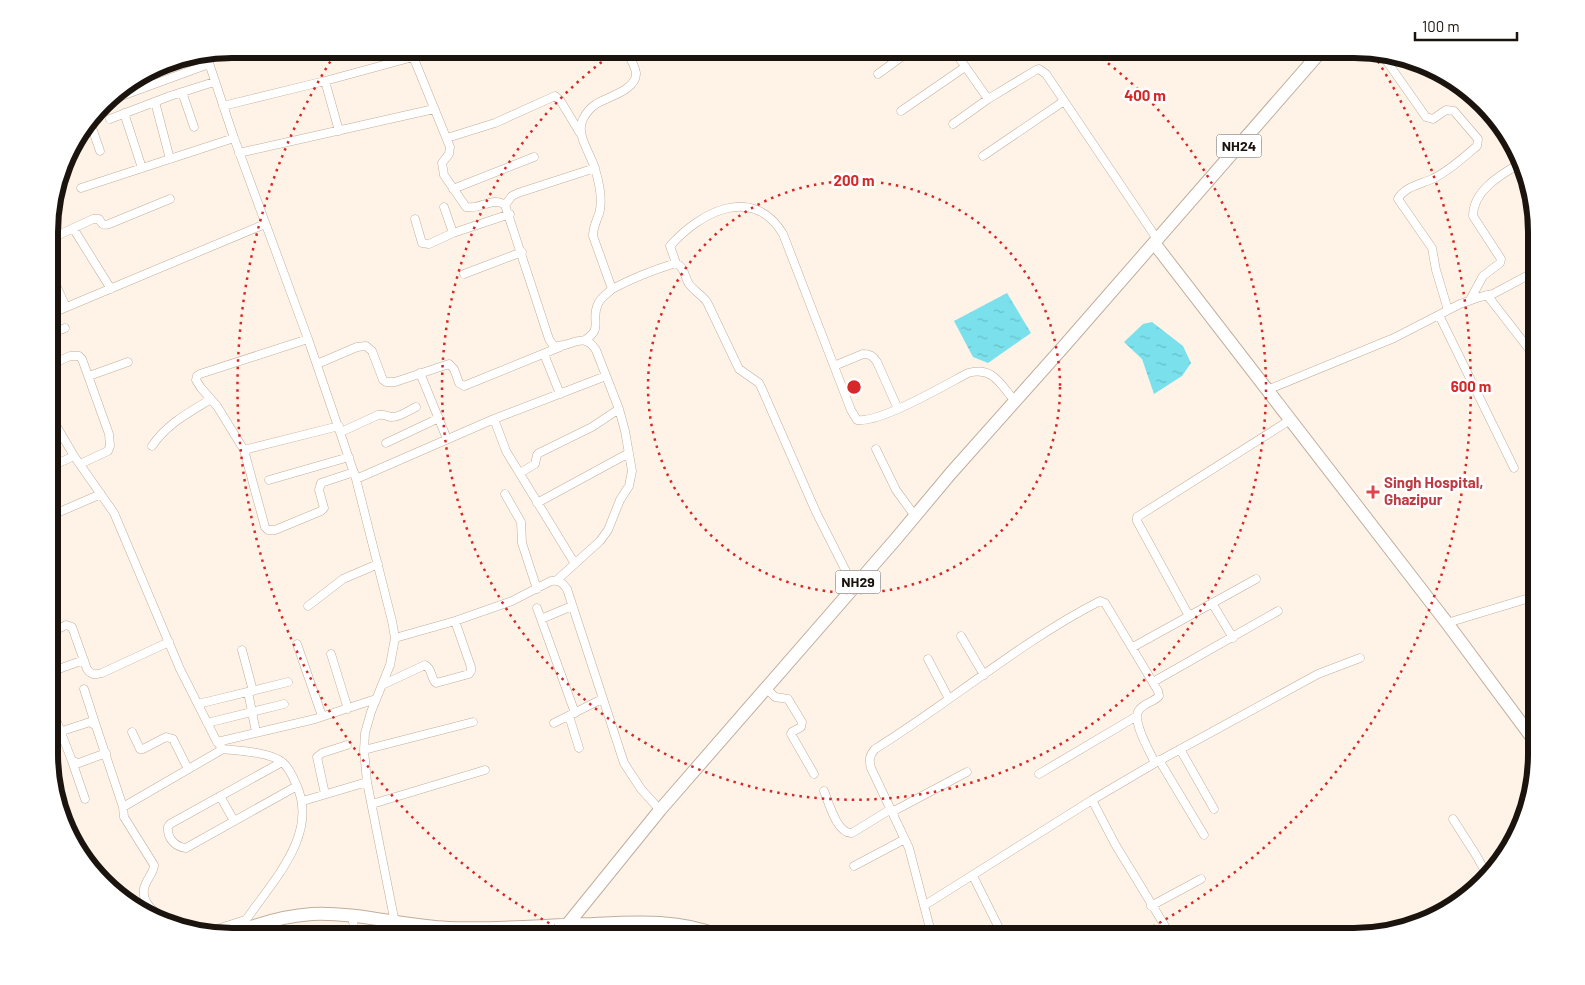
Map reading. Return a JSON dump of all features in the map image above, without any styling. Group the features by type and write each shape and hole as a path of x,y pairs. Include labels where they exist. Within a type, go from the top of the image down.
{"highway":[{"name":"NH24","path":"1155,241 1315,58"},
{"path":"1155,241 1267,390 1447,623 1527,731"},
{"name":"NH29","path":"567,924 660,810 951,473 1155,241"},
{"path":"249,928 272,919 334,914 395,923 453,928"},
{"path":"492,928 635,922 674,924 687,928"}],"street":[{"path":"222,106 409,58"},
{"path":"413,58 450,147 449,154 442,163 444,175 466,207 478,207 495,201 500,201 506,205 549,339 553,345 560,347"},
{"path":"582,136 582,120 590,109 629,87 635,81 636,73 629,58"},
{"path":"878,74 899,58"},
{"path":"959,58 988,99"},
{"path":"208,59 222,106 340,429 355,475 392,621 394,638 390,665 365,733 364,750 367,782 397,928"},
{"path":"1387,61 1426,117 1433,119 1446,110 1451,110 1458,115 1478,139 1477,146 1454,164 1435,178 1416,185 1398,199 1432,248 1436,270 1448,310"},
{"path":"125,95 209,64"},
{"path":"901,111 965,67"},
{"path":"953,124 988,99 1039,69 1046,74 1155,241"},
{"path":"149,78 152,85"},
{"path":"325,81 339,131"},
{"path":"110,119 214,82"},
{"path":"182,92 194,127"},
{"path":"447,138 505,119 555,96 560,100 582,136 599,182 600,209 592,236 612,289"},
{"path":"984,156 1064,101"},
{"path":"155,102 170,159"},
{"path":"239,153 434,109"},
{"path":"124,113 142,168"},
{"path":"92,128 100,152"},
{"path":"81,188 234,138"},
{"path":"453,189 534,158"},
{"path":"1470,300 1483,276 1501,259 1476,221 1473,210 1476,200 1489,185 1515,167"},
{"path":"506,205 508,200 518,193 595,168"},
{"path":"58,235 93,219 99,219 105,225 109,224 170,199"},
{"path":"854,587 819,518 759,383 739,368 707,302 689,285 682,268 676,263 670,246 703,218 723,209 742,206 760,211 777,223 790,248 851,410 857,420 872,418 898,409 968,373 976,371 984,371 993,376 1015,401"},
{"path":"444,207 453,233"},
{"path":"415,219 420,239 425,244 429,244 453,233 510,214"},
{"path":"58,310 265,224"},
{"path":"73,228 111,289"},
{"path":"464,274 522,252"},
{"path":"316,364 366,346 372,352 383,380 390,384 449,364 452,365 459,383 464,386 560,347 584,340 592,335 595,330 595,312 599,301 612,289 639,275 676,263"},
{"path":"1267,390 1394,338 1448,310 1470,300 1504,289 1527,276"},
{"path":"58,290 66,307"},
{"path":"1487,295 1527,346"},
{"path":"1439,315 1514,468"},
{"path":"58,331 65,328"},
{"path":"308,339 197,376 196,380 244,450 265,527 268,530 275,530 321,511 324,508 319,490 321,483 355,475 606,376"},
{"path":"394,638 455,621 512,601 551,581 557,580 600,541 608,530 620,500 629,486 632,472 628,441 619,408 596,350 592,344 584,340"},
{"path":"544,354 560,394"},
{"path":"834,366 863,354 873,356 898,409"},
{"path":"58,361 70,356 79,356 82,359 109,434 110,446 108,450 80,464"},
{"path":"89,376 128,362"},
{"path":"420,373 448,439"},
{"path":"152,446 162,431 210,399"},
{"path":"244,450 340,429 378,415 397,416 416,407"},
{"path":"520,473 535,464 537,455 540,453 592,427 619,408"},
{"path":"386,444 439,418"},
{"path":"494,419 506,451 575,564"},
{"path":"1189,616 1141,529 1137,517 1290,420"},
{"path":"58,429 74,456 114,513 206,723 223,749"},
{"path":"876,449 896,490 915,516"},
{"path":"537,503 629,453"},
{"path":"58,463 74,456"},
{"path":"270,480 349,457"},
{"path":"58,513 101,494"},
{"path":"505,494 521,522 522,543 537,589"},
{"path":"308,606 343,579 378,564"},
{"path":"1133,647 1256,579"},
{"path":"557,580 563,583 567,589 624,763 641,789 660,810"},
{"path":"1447,623 1527,599"},
{"path":"930,927 909,848 871,768 869,760 871,754 1030,643 1100,601 1105,603 1154,682 1159,696 1138,710 1136,716 1138,723 1157,762 1204,835"},
{"path":"1212,603 1232,638"},
{"path":"541,619 572,606"},
{"path":"536,608 572,714 579,748"},
{"path":"1154,682 1278,611"},
{"path":"382,684 426,666 431,670 434,682 436,683 469,674 472,671 471,667 455,621"},
{"path":"58,629 66,625 72,627 90,673 97,674 169,642"},
{"path":"961,636 984,675"},
{"path":"297,644 322,716"},
{"path":"242,650 251,691 252,712 256,732"},
{"path":"331,654 348,708"},
{"path":"924,905 1092,800 1157,762 1318,674 1360,658"},
{"path":"928,659 949,699"},
{"path":"58,669 84,660"},
{"path":"198,704 288,682"},
{"path":"766,688 775,697 788,699 802,722 801,727 791,734 814,774"},
{"path":"84,689 123,807 124,817 154,865 152,874 143,891 150,907"},
{"path":"217,742 322,716 376,699"},
{"path":"554,723 602,699"},
{"path":"206,723 284,704"},
{"path":"1038,774 1136,716"},
{"path":"58,733 90,722 96,726"},
{"path":"364,750 473,722"},
{"path":"58,724 85,799"},
{"path":"132,732 140,749 166,737 173,739 188,770"},
{"path":"325,794 317,757 322,753 347,745"},
{"path":"123,807 223,749 269,756 282,762 298,786 303,801 304,816 295,846 283,867 238,928"},
{"path":"1180,749 1214,808"},
{"path":"72,761 79,763 106,754"},
{"path":"282,762 170,824 168,828 169,837 176,846 186,848 298,786"},
{"path":"372,804 485,770"},
{"path":"824,791 838,824 845,832 852,833 966,772"},
{"path":"303,801 367,782"},
{"path":"220,796 234,821"},
{"path":"1092,800 1111,837 1165,927"},
{"path":"1453,819 1484,868"},
{"path":"854,866 905,839"},
{"path":"973,876 999,927"},
{"path":"1151,906 1201,878"},
{"path":"352,916 354,928"},
{"path":"223,927 245,920"}],"water":[{"path":"1007,293 1031,333 988,363 973,357 954,321"},
{"path":"1152,322 1183,346 1191,363 1182,376 1154,394 1142,359 1124,342 1143,324"}],"place":[{"name":"Singh Hospital, Ghazipur","path":"1373,492"}]}
